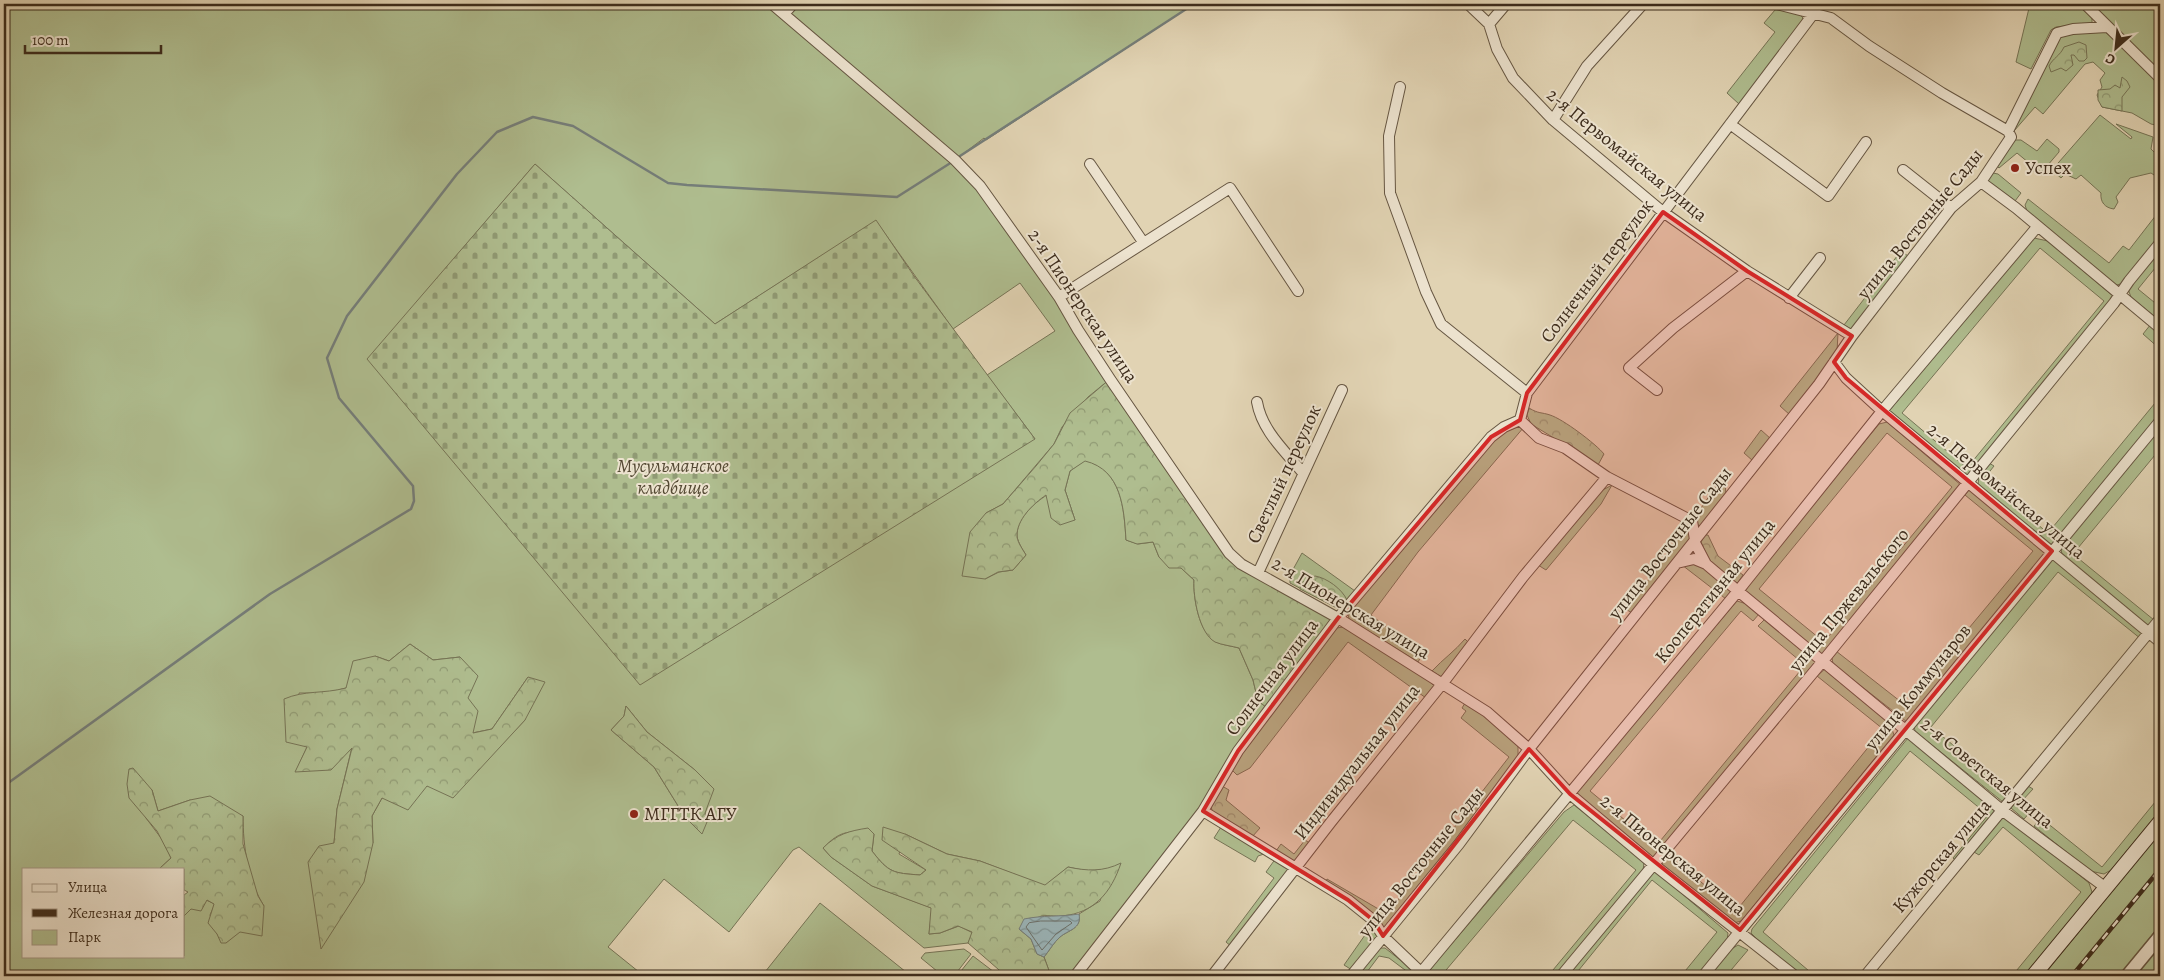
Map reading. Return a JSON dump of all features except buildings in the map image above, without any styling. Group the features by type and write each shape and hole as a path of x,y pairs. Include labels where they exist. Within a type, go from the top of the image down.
{"main road":[{"path":"2033,976 2160,822"}],"street":[{"name":"2-я Пионерская улица","path":"772,4 955,160 980,186 1059,297 1083,338 1218,538 1235,558 1338,618 1487,712 1530,749 1570,794 1653,864 1740,930 1795,976"},
{"path":"784,14 793,4"},
{"name":"2-я Первомайская улица","path":"1468,4 1489,24 1497,49 1514,78 1553,120 1663,212 1746,271 1852,336"},
{"path":"1489,24 1506,4"},
{"path":"1553,120 1587,66 1643,4"},
{"path":"1777,4 1814,12 1831,18 1868,46 1942,93 2008,131"},
{"path":"2086,4 2160,78"},
{"name":"Солнечный переулок","path":"1520,420 1527,393 1814,12"},
{"name":"улица Восточные Сады","path":"1351,976 1489,805 1530,749 1677,562 1820,384 1852,336 1951,208 1981,182 2011,137 2008,131 2057,33 2073,29 2107,27"},
{"path":"1400,87 1389,136 1390,192 1426,292 1441,324 1527,393"},
{"path":"1730,124 1828,196 1866,142"},
{"path":"1090,164 1143,242"},
{"path":"1903,170 1951,208"},
{"path":"1981,182 2160,328"},
{"path":"1059,297 1230,188 1298,291"},
{"name":"Кооперативная улица","path":"1422,975 1738,592 1882,411 2037,227"},
{"name":"улица Пржевальского","path":"1561,976 1822,662 2114,303 2160,243"},
{"path":"1790,298 1820,258"},
{"path":"1657,390 1629,368 1673,328 1746,271"},
{"name":"2-я Первомайская улица","path":"1834,362 1846,378 1882,411 2160,642"},
{"name":"Светлый переулок","path":"1258,573 1342,390"},
{"path":"1257,402 1259,414 1267,428 1303,472"},
{"name":"2-я Советская улица","path":"1520,420 1539,438 1565,448 1607,477 1692,520 1695,540 1706,564 2003,811 2106,888"},
{"name":"Солнечная улица","path":"1075,976 1203,811 1238,751 1338,618 1491,436 1504,427 1520,420"},
{"name":"улица Коммунаров","path":"1702,976 2160,420"},
{"name":"Индивидуальная улица","path":"1212,976 1331,822 1442,684 1523,577 1607,477"},
{"path":"1677,562 1694,559 1706,564"},
{"name":"Кужорская улица","path":"1864,976 2003,811 2160,619"},
{"path":"1203,811 1348,900 1373,920 1383,936 1422,975"},
{"path":"2127,976 2160,936"}],"highlighted area":[{"path":"1663,212 1747,271 1852,336 1834,362 1846,378 2052,551 1740,930 1570,794 1529,749 1383,936 1373,920 1348,900 1203,811 1238,751 1338,618 1491,437 1520,420 1527,393"}],"green space":[{"path":"4,4 1194,4 986,140 984,138 955,160 980,186 1110,379 1088,397 1062,427 1054,444 1003,504 986,513 985,579 999,572 1013,570 1026,555 1019,544 1017,536 1019,524 1027,512 1047,495 1075,520 1065,490 1070,471 1085,460 1097,465 1107,472 1119,492 1126,540 1138,544 1153,542 1159,557 1181,568 1194,580 1196,605 1205,631 1216,642 1239,648 1253,680 1258,701 1270,710 1203,811 1075,976 1051,976 1044,957 1058,939 1074,929 1078,923 1079,914 1100,901 1109,869 1087,871 1068,867 1045,886 980,861 947,854 905,834 899,854 926,870 920,875 904,874 888,868 872,851 874,834 852,832 835,837 823,848 831,857 872,886 932,908 929,934 940,933 959,926 973,933 968,943 924,948 799,847 793,850 729,932 664,879 608,947 644,976 4,976","holes":["535,164 715,324 876,221 953,329 1020,283 1055,331 987,375 1035,439 415,304","410,644 433,660 460,657 472,733 492,729 528,677 525,720 492,755 427,786 382,798 372,816 373,843 334,843 337,809 352,747 296,771 307,747 299,693 326,693 346,688 375,656 389,661","626,706 647,732 695,770 709,800 705,813 707,822 685,817 654,767 611,730 624,716"]},
{"path":"2030,4 2080,4 2092,16 2092,23 2056,27 2051,30 2031,69 2016,62"},
{"path":"2091,4 2160,4 2160,22 2156,28 2160,31 2160,54 2155,61 2160,65 2160,71"},
{"path":"1775,10 1794,12 1803,18 1799,28 1739,104 1727,93 1775,32 1764,23"},
{"path":"2105,32 2160,85 2160,126 2151,124 2132,113 2102,107 2097,95 2102,87 2100,80 2105,73 2093,62 2085,64 2043,114 2035,107 2014,131 2012,127 2052,45 2065,33"},
{"path":"2079,42 2086,45 2087,58 2084,61 2079,61 2074,55 2071,55 2073,65 2066,71 2061,68 2051,72 2049,66 2064,47"},
{"path":"2122,77 2130,87 2122,97 2122,111 2102,107 2098,100 2098,90 2110,89 2115,85 2120,88"},
{"path":"2100,115 2131,139 2132,137 2116,124 2153,137 2151,149 2160,158 2160,179 2151,173 2130,178 2116,197 2118,202 2114,209 2104,204 2101,199 2101,193 2081,175 2076,179 2065,174 2061,178 2052,170"},
{"path":"2047,139 2059,149 2059,152 2041,173 2036,173 2027,166 2029,163 2017,153 1999,168 1996,165 2014,140 2021,140 2037,151"},
{"name":"Мусульманское кладбище","path":"535,164 715,324 876,220 914,276 1035,439 640,685 367,359"},
{"path":"1993,173 1998,174 2021,193 2015,201 1988,181 1988,176"},
{"path":"2028,199 2109,263 2123,246 2129,250 2160,210 2160,238 2126,282 2117,285 2112,284 2028,214 2025,205"},
{"path":"2034,238 2048,241 2114,297 1968,475 1965,475 1889,411","holes":["2040,248 2104,301 1967,468 1902,413"]},
{"path":"2160,248 2160,262 2138,289 2160,307 2160,321 2131,297 2128,289"},
{"path":"1901,251 1908,256 1853,330 1844,325"},
{"path":"2151,324 2160,332 2160,349 2143,334"},
{"path":"1838,333 1837,352 1790,415 1780,406"},
{"path":"1110,379 1229,553 1338,618 1270,710 1258,701 1253,680 1239,648 1215,642 1205,631 1196,605 1194,580 1181,568 1169,568 1159,557 1153,542 1137,544 1126,540 1119,492 1107,473 1097,466 1085,461 1070,471 1065,490 1075,520 1060,525 1051,518 1046,495 1031,508 1019,525 1017,537 1026,555 1013,570 998,572 985,579 962,576 970,532 986,513 1003,504 1036,466 1054,444 1070,413"},
{"path":"2160,397 2160,417 2052,545 2048,544 1978,485 1979,476 1989,463 1994,466 1983,480 2048,533"},
{"path":"1529,408 1556,417 1594,444 1604,454 1598,465 1531,424 1527,415"},
{"path":"1887,422 1962,486 1824,656 1747,596 1746,590 1750,582 1879,424","holes":["1887,433 1952,487 1824,642 1759,589"]},
{"path":"1524,427 1418,552 1371,615 1422,655 1418,662 1349,619 1348,613 1455,488 1483,449 1510,428"},
{"path":"2160,428 2160,449 2073,554 2154,620 2148,627 2062,555 2061,548"},
{"path":"1761,430 1771,439 1753,461 1744,453"},
{"path":"1720,480 1725,483 1726,495 1701,527 1695,522 1695,517"},
{"path":"1612,485 1601,504 1546,570 1538,565 1599,492"},
{"path":"1969,490 1973,491 2045,550 2045,554 1907,722 1833,664 1832,658 1836,651 1905,705 2033,551 1965,495"},
{"path":"1688,524 1691,537 1688,544 1634,614 1627,610"},
{"path":"1705,535 1708,535 1718,556 1743,575 1736,585 1711,564 1701,542"},
{"path":"1302,553 1355,591 1339,609 1290,583 1290,575"},
{"path":"2054,558 2145,633 2141,639 2058,572 1931,727 2013,794 2003,802 1922,737 1915,731 1914,726 2050,559"},
{"path":"1692,562 1702,566 1732,593 1726,599 1682,565"},
{"path":"1315,576 1338,588 1345,596 1347,600 1339,609 1300,589 1301,583"},
{"path":"1737,601 1747,604 1759,614 1753,621 1741,611 1590,791 1656,846 1805,665 1758,626 1765,619 1815,661 1816,665 1662,851 1652,858 1575,793"},
{"path":"1344,627 1427,679 1434,686 1426,698 1348,642 1250,768 1237,775 1231,769 1336,628"},
{"path":"1465,639 1469,643 1443,678 1432,671 1457,647"},
{"path":"410,644 433,660 460,657 478,676 468,698 478,711 473,733 492,729 528,677 545,682 525,720 453,798 427,786 408,810 382,798 372,816 373,843 364,882 321,949 308,862 319,846 334,843 337,809 352,748 331,770 295,772 307,747 286,742 284,699 299,694 346,688 353,661 375,656 389,661"},
{"path":"1825,669 1889,721 1894,735 1741,921 1734,923 1661,867 1666,853 1736,911 1883,729 1817,676"},
{"path":"1465,703 1499,726 1518,745 1518,758 1514,767 1383,929 1325,883 1327,879 1387,914 1509,757 1461,718 1466,711 1462,708"},
{"path":"626,706 647,732 695,770 714,789 705,813 707,822 702,834 685,817 654,767 611,730 624,716"},
{"path":"1908,738 1999,810 1957,862 1953,858 1988,815 1910,751 1763,932 1815,976 1801,976 1757,939 1751,933 1752,929"},
{"path":"133,768 152,790 158,811 190,800 210,796 243,816 243,844 258,896 264,906 262,936 240,932 226,943 221,943 217,934 208,923 214,904 207,900 201,911 191,909 185,915 185,894 188,892 185,890 185,868 160,868 171,858 157,831 129,798 127,784 129,769"},
{"path":"1222,786 1229,790 1226,800 1260,828 1252,837 1213,813 1210,804"},
{"path":"2028,786 2033,789 2021,802 2031,811 2024,819 2011,808"},
{"path":"2160,796 2160,810 2111,870 2104,874 2090,871 2034,826 2041,818 2102,867"},
{"path":"1574,805 1644,861 1643,872 1559,976 1548,976 1636,870 1573,820 1441,976 1433,976 1430,971 1431,968 1564,812"},
{"path":"2007,817 2089,883 2092,892 2090,898 2025,976 2012,976 2081,892 2003,827 1979,855 1974,852 2001,819"},
{"path":"883,827 905,834 947,854 980,861 1045,885 1068,867 1095,870 1121,863 1112,884 1100,900 1092,906 1073,914 1041,916 1019,929 1031,939 1037,954 1044,957 1051,976 1006,976 968,943 972,932 958,926 940,933 929,934 931,908 872,886 831,857 823,848 833,839 844,834 868,828 874,834 872,851 888,868 904,874 920,875 926,870 882,840"},
{"path":"1221,827 1264,854 1258,856 1255,862 1214,838"},
{"path":"2160,833 2160,925 2119,976 2043,976"},
{"path":"1305,840 1311,844 1296,863 1276,851 1281,844 1294,854"},
{"path":"1276,858 1291,869 1232,947 1226,942 1274,878 1266,872"},
{"path":"1654,870 1728,933 1727,941 1698,976 1681,976 1717,932 1652,880 1574,976 1566,976"},
{"path":"820,903 911,976 769,976 765,972"},
{"path":"1372,925 1379,935 1352,970 1344,965"},
{"path":"1738,945 1748,950 1726,976 1709,976 1730,950"},
{"path":"2160,946 2160,966 2152,976 2133,976 2156,947"},
{"path":"1378,948 1385,948 1413,970 1413,976 1389,958 1379,956 1364,976 1354,976"},
{"path":"964,949 971,954 954,976 943,976 921,958 925,953"},
{"path":"973,956 994,972 991,976 957,976"}],"water":[{"path":"1079,914 1078,923 1074,929 1058,939 1044,957 1037,954 1031,939 1019,929 1024,919"}],"waterway":[{"path":"960,156 1194,4"},
{"path":"4,786 270,594 411,509 414,501 413,486 339,398 327,358 347,316 457,174 497,132 533,117 573,126 668,183 687,185 897,197 952,162"}],"railway":[{"path":"2072,976 2160,869"}],"place":[{"name":"Успех","path":"2015,168"},
{"name":"МГГТК АГУ","path":"634,814"}]}
